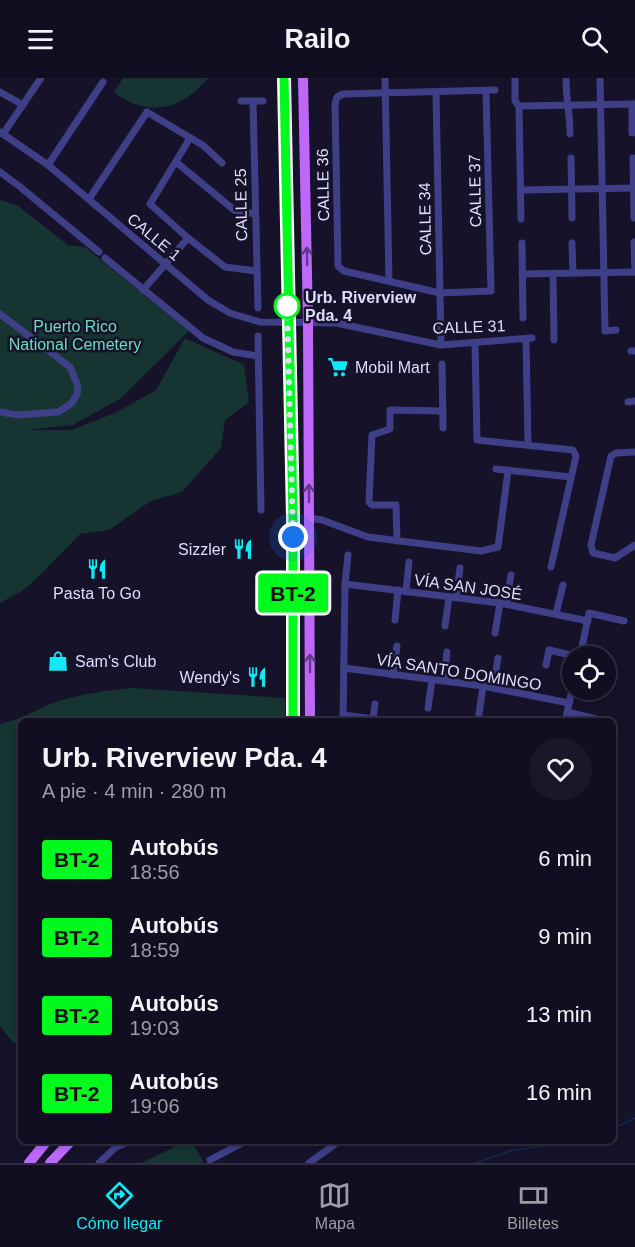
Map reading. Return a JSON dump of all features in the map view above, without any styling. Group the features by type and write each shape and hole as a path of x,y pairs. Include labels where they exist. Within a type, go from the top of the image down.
{"main road":[{"path":"284,78 287,323 293,518 293,718"},
{"path":"303,78 308,323 310,718"},
{"path":"29,1163 44,1144"},
{"path":"50,1163 68,1144"}],"street":[{"path":"1,134 41,78"},
{"path":"385,78 389,281"},
{"path":"515,78 515,101 519,106 521,219"},
{"path":"566,78 566,100 570,106 570,134"},
{"path":"600,78 605,331 616,330"},
{"path":"48,165 104,82"},
{"name":"CALLE 36","path":"491,291 440,293 344,271 338,266 334,104 337,97 343,94 495,90"},
{"name":"CALLE 37","path":"486,91 491,291"},
{"path":"0,92 23,105"},
{"name":"CALLE 34","path":"436,92 441,345"},
{"path":"241,101 263,101"},
{"name":"CALLE 25","path":"253,101 258,308"},
{"path":"519,106 633,104 632,133"},
{"path":"89,199 147,112 204,146 222,163"},
{"name":"CALLE 1","path":"1,134 48,165 208,300 230,313 261,322 308,323"},
{"path":"190,138 150,204 225,267 256,271"},
{"path":"571,158 572,218"},
{"path":"633,158 634,218"},
{"path":"176,162 234,210 255,214"},
{"path":"0,172 99,252"},
{"path":"521,190 634,188"},
{"path":"70,239 76,233"},
{"path":"143,290 188,238"},
{"path":"522,274 635,272 634,242"},
{"path":"522,243 523,318"},
{"path":"572,243 573,273"},
{"path":"105,258 203,338 233,352 258,356"},
{"path":"553,273 554,340"},
{"path":"0,314 70,367 78,386 72,404 58,412 18,415 0,412"},
{"name":"CALLE 31","path":"308,323 336,323 441,345 529,338 528,444"},
{"path":"258,336 261,510"},
{"path":"475,343 477,440 573,450 576,456 551,567"},
{"path":"442,364 443,428"},
{"path":"397,541 396,505 372,506 369,502 372,435 390,429 390,410 443,411"},
{"path":"635,452 616,453 611,456 591,545 594,553 615,558 635,545"},
{"path":"496,470 571,477"},
{"path":"309,518 322,520 368,537 481,551 498,547 508,471"},
{"path":"343,718 345,584 348,555"},
{"path":"395,620 410,562"},
{"path":"445,626 460,568"},
{"path":"495,633 511,575"},
{"name":"VÍA SAN JOSÉ","path":"345,584 503,604 588,621"},
{"path":"556,614 563,585"},
{"path":"582,646 589,613 624,621"},
{"path":"393,675 397,646"},
{"path":"546,665 549,650 562,653"},
{"path":"444,681 447,652"},
{"path":"494,688 498,658"},
{"name":"VÍA SANTO DOMINGO","path":"344,669 483,686 569,703"},
{"path":"428,708 432,680"},
{"path":"479,714 483,686"},
{"path":"566,718 570,700"},
{"path":"373,718 375,704"},
{"path":"567,712 592,718"},
{"path":"99,1163 116,1147 123,1144"},
{"path":"210,1160 240,1144"},
{"path":"309,1163 332,1144"}],"green space":[{"path":"123,78 208,78 188,97 164,107 152,108 140,106 114,92"},
{"name":"Puerto Rico National Cemetery","path":"0,200 18,206 68,245 85,247 189,331 120,399 73,425 26,430 71,430 115,413 156,390 185,338 244,365 249,402 225,420 221,448 182,492 151,501 109,530 80,534 22,591 0,603"},
{"path":"133,688 285,698 285,718 18,718 18,1045 0,1026 0,724 53,703 103,691"},
{"path":"181,1144 193,1144 204,1163 141,1163"}],"waterway":[{"path":"616,1127 635,1118"},
{"path":"476,1163 510,1151 554,1144"}],"bus line":[{"name":"BT-2","path":"284,78 287,323 293,518 293,718"}],"place":[{"name":"Urb. Riverview Pda. 4","path":"287,306"},
{"name":"Mobil Mart","path":"338,367"},
{"name":"Sizzler","path":"243,549"},
{"name":"Pasta To Go","path":"97,569"},
{"name":"Sam's Club","path":"58,661"},
{"name":"Wendy's","path":"257,677"}],"route":[{"path":"287,306 287,301 293,537"}]}
